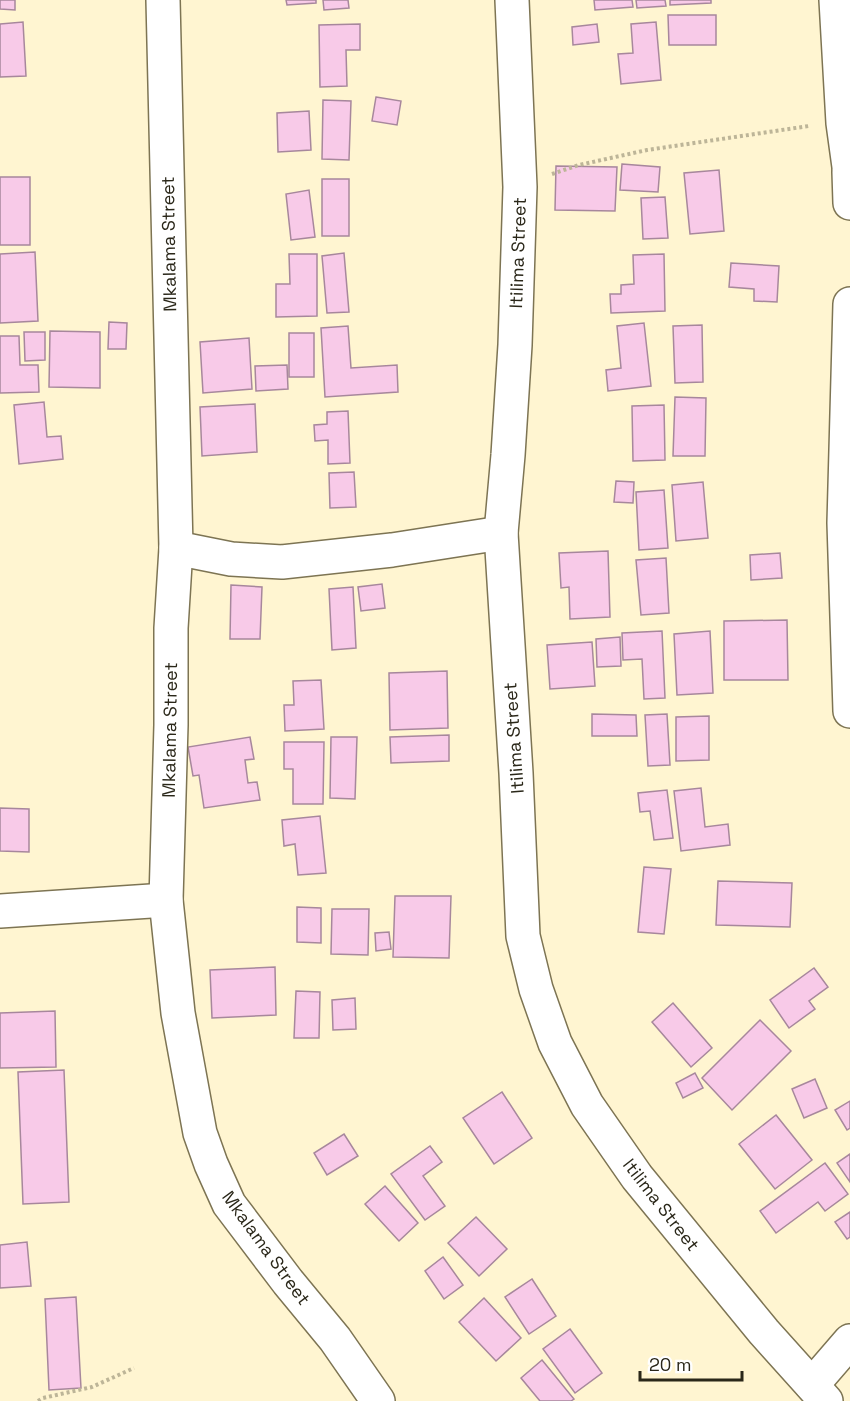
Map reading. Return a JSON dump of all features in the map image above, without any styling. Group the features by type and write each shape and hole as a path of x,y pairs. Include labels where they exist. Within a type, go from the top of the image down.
{"street":[{"name":"Mkalama Street","path":"163,0 176,548 171,628 166,900 178,1013 200,1133 229,1204 335,1339 378,1401"},
{"name":"Itilima Street","path":"512,0 520,187 515,345 501,533 524,936 536,989 555,1043 587,1105 637,1177 764,1332 819,1393 850,1341"},
{"path":"836,0 843,123 850,173 850,203"},
{"path":"850,304 844,522 850,711"},
{"path":"176,548 231,559 282,562 392,550 501,533"},
{"path":"0,911 166,900"}],"path":[{"path":"520,187 579,165 647,150 790,128 843,123"},
{"path":"38,1401 92,1387 134,1368"}],"building":[{"path":"0,0 15,0 15,10 0,9"},
{"path":"286,0 316,0 316,3 287,5"},
{"path":"323,0 348,0 349,8 324,10"},
{"path":"594,0 632,0 633,7 595,10"},
{"path":"636,0 665,0 666,6 637,8"},
{"path":"670,0 711,0 711,3 670,5"},
{"path":"668,15 716,15 716,45 669,45"},
{"path":"23,22 26,76 0,77 0,24"},
{"path":"656,22 661,80 621,84 618,54 633,53 631,24"},
{"path":"360,24 360,50 346,50 347,86 320,87 319,25"},
{"path":"597,24 599,42 573,45 572,27"},
{"path":"376,97 401,101 397,125 372,121"},
{"path":"323,100 351,101 349,160 322,159"},
{"path":"309,111 311,150 278,152 277,113"},
{"path":"622,164 660,167 658,192 620,190"},
{"path":"556,166 617,167 615,211 555,210"},
{"path":"719,170 724,231 690,234 684,173"},
{"path":"0,177 30,177 30,245 0,245"},
{"path":"322,179 349,179 349,236 322,236"},
{"path":"309,190 315,237 291,240 286,194"},
{"path":"665,197 668,238 643,239 641,198"},
{"path":"35,252 38,321 0,323 0,254"},
{"path":"344,253 349,312 327,313 322,256"},
{"path":"289,254 317,254 317,316 276,317 276,284 290,284"},
{"path":"664,254 665,311 611,313 610,294 621,294 621,285 634,284 633,255"},
{"path":"731,263 779,266 777,302 754,301 754,289 729,287"},
{"path":"109,322 127,323 126,349 108,349"},
{"path":"644,323 651,386 608,391 606,370 621,368 617,326"},
{"path":"702,325 703,382 675,383 673,326"},
{"path":"348,326 351,368 397,365 398,392 325,397 321,328"},
{"path":"50,331 100,332 100,388 49,387"},
{"path":"24,332 45,332 45,360 25,361"},
{"path":"289,333 314,333 314,377 289,377"},
{"path":"0,336 19,336 20,365 38,365 39,392 0,393"},
{"path":"249,338 252,389 203,393 200,342"},
{"path":"287,365 288,389 256,391 255,366"},
{"path":"675,397 706,398 705,456 673,456"},
{"path":"44,402 47,437 61,436 63,459 19,464 14,405"},
{"path":"255,404 257,452 202,456 200,407"},
{"path":"664,405 665,460 633,461 632,406"},
{"path":"348,411 350,463 328,464 328,440 315,441 314,425 327,424 327,412"},
{"path":"354,472 356,507 330,508 329,473"},
{"path":"616,481 634,482 633,503 614,502"},
{"path":"703,482 708,538 676,541 672,485"},
{"path":"664,490 668,548 639,550 636,492"},
{"path":"608,551 610,617 570,619 569,587 561,588 559,553"},
{"path":"780,553 782,578 751,580 750,555"},
{"path":"666,558 669,613 641,615 636,560"},
{"path":"382,584 385,608 361,611 358,587"},
{"path":"231,585 262,587 260,639 230,639"},
{"path":"353,587 356,648 332,650 329,589"},
{"path":"787,620 788,680 724,680 724,621"},
{"path":"662,631 665,698 644,699 642,659 623,660 622,633"},
{"path":"710,631 713,693 677,695 674,634"},
{"path":"620,637 621,666 597,667 596,639"},
{"path":"592,642 595,686 550,689 547,645"},
{"path":"447,671 448,728 390,730 389,673"},
{"path":"321,680 324,729 285,731 284,705 294,705 293,681"},
{"path":"592,714 636,715 637,736 592,736"},
{"path":"667,714 670,765 648,766 645,715"},
{"path":"709,716 709,760 676,761 676,717"},
{"path":"449,735 449,761 391,763 390,737"},
{"path":"250,737 254,759 245,760 248,783 257,782 260,800 204,808 199,775 193,776 188,747"},
{"path":"331,737 357,737 355,799 330,798"},
{"path":"284,742 324,742 323,804 293,804 293,769 284,769"},
{"path":"701,788 705,827 728,824 730,845 681,851 674,791"},
{"path":"667,790 673,838 654,840 650,811 640,812 638,793"},
{"path":"0,808 29,809 29,852 0,851"},
{"path":"320,816 326,873 298,875 295,844 284,846 282,820"},
{"path":"644,867 671,869 664,934 638,932"},
{"path":"718,881 792,883 790,927 716,925"},
{"path":"395,896 451,896 449,958 393,957"},
{"path":"297,907 321,908 321,943 297,942"},
{"path":"332,909 369,909 368,955 331,954"},
{"path":"389,932 391,949 376,951 375,933"},
{"path":"275,967 276,1015 212,1018 210,970"},
{"path":"814,968 828,987 809,1001 815,1009 789,1028 770,1000"},
{"path":"296,991 320,992 319,1038 294,1038"},
{"path":"355,998 356,1029 333,1030 332,1000"},
{"path":"673,1003 712,1048 691,1067 652,1022"},
{"path":"55,1011 56,1067 0,1068 0,1013"},
{"path":"760,1020 791,1051 732,1110 702,1078"},
{"path":"64,1070 69,1202 23,1204 18,1072"},
{"path":"695,1073 703,1088 683,1098 676,1083"},
{"path":"815,1079 827,1108 804,1118 792,1089"},
{"path":"502,1092 532,1138 494,1164 463,1118"},
{"path":"850,1101 850,1128 847,1130 835,1110"},
{"path":"776,1115 812,1160 775,1189 739,1144"},
{"path":"344,1134 358,1156 327,1175 314,1153"},
{"path":"430,1146 442,1162 423,1176 445,1206 425,1220 391,1174"},
{"path":"850,1154 850,1182 837,1163"},
{"path":"825,1163 848,1194 825,1211 818,1202 776,1233 760,1211"},
{"path":"385,1186 418,1223 399,1241 365,1204"},
{"path":"850,1212 850,1237 847,1239 835,1222"},
{"path":"476,1217 507,1249 479,1276 448,1243"},
{"path":"27,1242 31,1286 0,1288 0,1245"},
{"path":"443,1257 463,1285 444,1299 425,1271"},
{"path":"532,1279 556,1316 529,1334 505,1297"},
{"path":"76,1297 81,1388 49,1390 45,1299"},
{"path":"484,1298 521,1338 496,1361 459,1322"},
{"path":"570,1329 602,1373 575,1393 543,1349"},
{"path":"542,1360 574,1399 571,1401 540,1401 521,1378"}]}
